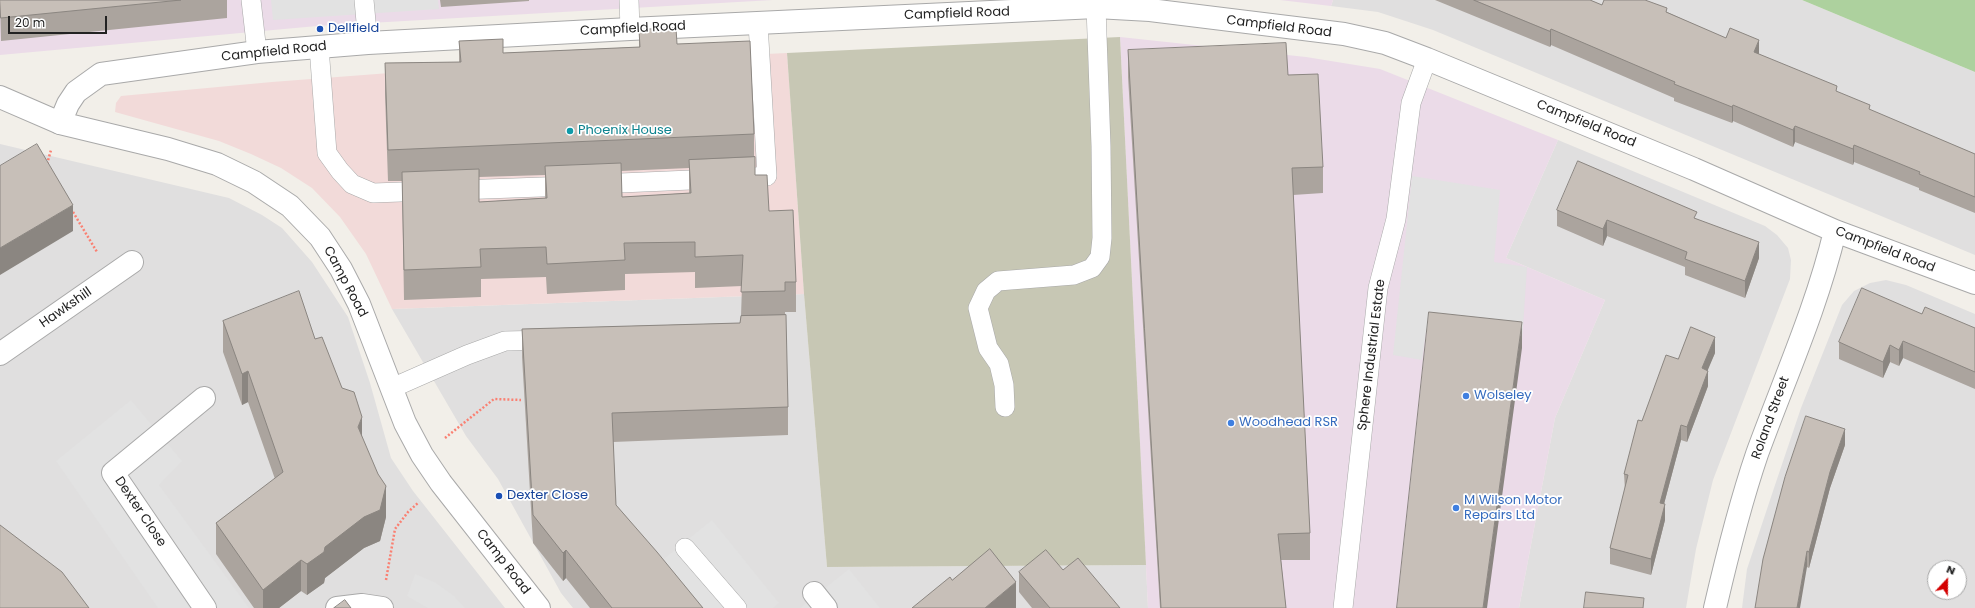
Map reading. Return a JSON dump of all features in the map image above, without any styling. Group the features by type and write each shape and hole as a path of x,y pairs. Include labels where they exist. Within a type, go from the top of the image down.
{"street":[{"name":"Campfield Road","path":"60,123 68,104 76,92 101,74 257,52 368,43 1067,5 1096,8 1150,10 1344,34 1385,44 1427,59 1694,169 1835,231 1975,283"},
{"name":"Camp Road","path":"0,97 60,123 168,149 217,164 254,182 290,206 320,237 341,269 359,304 405,423 422,455 441,483 539,608"},
{"name":"Roland Street","path":"1715,608 1733,532 1757,455 1826,268 1835,231"},
{"name":"Hawkshill","path":"0,354 132,262"},
{"name":"Dexter Close","path":"204,398 113,473 205,608"},
{"path":"337,608 362,605 381,608"}],"lane":[{"path":"251,0 257,52"},
{"path":"364,0 368,43"},
{"path":"629,0 630,29"},
{"path":"1005,407 1004,385 999,364 988,348 978,308 986,291 998,281 1074,275 1092,268 1100,257 1102,238 1101,146 1096,8"},
{"path":"319,47 327,153 352,184 373,193 767,176 758,23"},
{"name":"Sphere Industrial Estate","path":"1343,608 1378,288 1396,219 1411,104 1427,59"},
{"path":"392,388 467,355 505,341 567,339"},
{"path":"685,548 737,608"}],"path":[{"path":"46,167 60,123"},
{"path":"70,208 88,238"},
{"path":"422,455 494,400 521,400"},
{"path":"381,608 395,529 408,512 441,483"}],"shaded area":[{"path":"0,0 773,0 317,26 0,55"},
{"path":"271,0 438,0 439,9 273,20"},
{"path":"1280,0 1333,0 1331,6"},
{"path":"1333,0 1802,0 1975,72 1975,255 1433,30 1378,12 1331,6"},
{"path":"1120,37 1306,57 1380,69 1558,140 1506,258 1605,300 1555,418 1519,608 1148,608"},
{"path":"1120,37 1146,565 827,567 804,294 787,53"},
{"path":"787,53 804,294 392,309 366,254 340,217 312,188 281,168 219,141 115,112 116,103 121,96 272,82 429,70"},
{"path":"1558,140 1765,226 1777,235 1788,248 1791,260 1790,279 1713,480 1696,549 1686,608 1519,608 1555,418 1605,300 1506,258"},
{"path":"0,144 229,198 262,215 282,228 312,262 348,317 370,383 391,458 413,491 505,608 0,608"},
{"path":"1412,176 1500,190 1494,262 1527,267 1522,342 1426,332 1422,360 1393,355"},
{"path":"1886,280 1906,285 1975,314 1975,608 1742,608 1747,569 1801,408 1842,305 1854,291 1870,283"},
{"path":"804,294 827,567 1146,565 1148,608 573,608 561,593 498,479 466,436 392,309"},
{"path":"131,400 182,461 159,485 249,608 158,608 56,461"},
{"path":"712,520 779,603 773,608 689,608 655,566"},
{"path":"849,569 880,608 800,608"},
{"path":"415,574 436,583 454,596 465,608 428,608 407,596"}],"green space":[{"path":"1802,0 1975,0 1975,72"}],"building":[{"path":"0,0 181,0 1,18"},
{"path":"1474,0 1590,0 1602,5 1604,0 1645,0 1667,8 1666,12 1726,38 1730,28 1759,40 1754,52 1837,86 1836,91 1870,105 1869,109 1975,154 1975,197 1919,174 1920,172 1854,145 1853,149 1795,126 1793,130 1733,105 1732,107 1674,84 1675,82 1551,29 1550,31"},
{"name":"Phoenix House","path":"676,28 677,44 750,41 754,134 388,150 385,63 461,62 459,41 503,39 503,53 640,47 639,30"},
{"path":"1286,43 1288,75 1318,74 1323,167 1292,168 1310,533 1278,534 1286,608 1161,608 1128,50"},
{"path":"37,144 73,205 0,248 0,166"},
{"path":"755,157 755,175 767,175 769,211 793,210 796,282 785,282 785,291 741,292 743,255 695,257 695,242 624,243 625,260 547,264 546,247 480,249 481,267 404,270 402,172 479,169 479,202 547,198 545,166 621,163 622,197 691,193 689,160"},
{"path":"1578,161 1697,212 1694,218 1759,242 1745,281 1685,259 1687,252 1607,220 1603,229 1557,210"},
{"path":"1862,288 1922,314 1925,307 1975,328 1975,372 1903,341 1899,350 1890,345 1883,362 1839,342"},
{"path":"299,291 315,339 322,337 342,388 354,392 362,417 358,427 378,474 386,486 380,510 364,517 325,547 324,552 307,564 301,560 263,590 216,523 283,472 248,371 242,374 223,321"},
{"path":"1429,312 1522,322 1483,608 1397,608"},
{"path":"786,315 788,407 612,413 616,505 703,608 612,608 566,550 563,553 533,515 522,329 740,323 741,316"},
{"path":"1691,327 1715,337 1702,368 1708,371 1687,427 1681,425 1660,503 1665,504 1651,559 1610,548 1628,475 1624,474 1638,420 1642,421 1666,355 1678,359"},
{"path":"1806,416 1845,429 1830,472 1809,552 1807,551 1797,608 1755,608 1763,559 1785,477"},
{"path":"0,525 62,572 89,608 0,608"},
{"path":"990,549 1016,582 985,608 912,608 950,577 952,580"},
{"path":"1046,550 1063,570 1078,558 1120,608 1050,608 1019,572"},
{"path":"1586,592 1644,598 1643,608 1584,608"},
{"path":"345,600 351,608 334,608"}],"place":[{"name":"Dellfield","path":"320,29"},
{"name":"Phoenix House","path":"570,131"},
{"name":"Wolseley","path":"1466,396"},
{"name":"Woodhead RSR","path":"1231,423"},
{"name":"Dexter Close","path":"499,496"},
{"name":"M Wilson Motor Repairs Ltd","path":"1456,508"}]}
